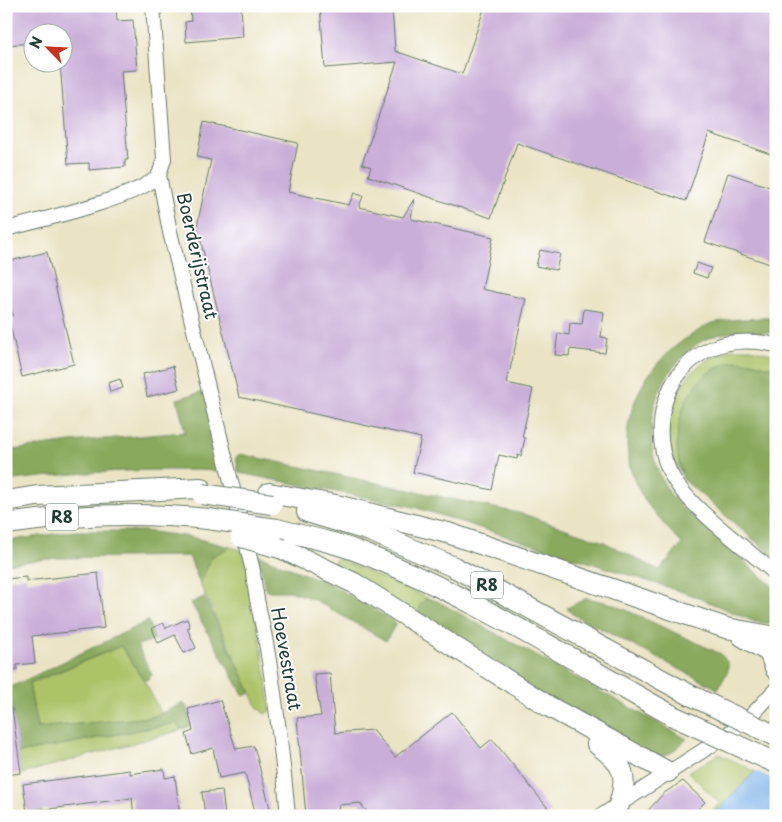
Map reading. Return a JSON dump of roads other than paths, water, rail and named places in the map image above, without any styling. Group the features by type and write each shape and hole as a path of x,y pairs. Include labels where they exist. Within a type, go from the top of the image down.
{"highway":[{"name":"R8","path":"6,501 36,496 170,490 201,491 230,486 270,498 370,531 454,567 690,696 776,736"},
{"path":"270,498 336,505 448,533 726,628 776,637"},
{"name":"R8","path":"6,524 57,517 119,514 187,517 209,522 278,529 352,549 477,606 673,716 776,763"},
{"path":"209,522 282,549 354,583 548,706 668,772"},
{"path":"726,628 766,650 773,659 776,670"},
{"path":"548,706 617,760 625,784 619,805"}],"street":[{"name":"Boerderijstraat","path":"153,6 164,159 159,175 170,232 239,510"},
{"path":"6,229 57,217 140,188 159,175"},
{"path":"776,345 738,341 712,348 696,358 682,371 670,389 662,410 660,433 665,460 681,490 776,574"},
{"name":"Hoevestraat","path":"239,510 268,653 282,750 288,816"},
{"path":"601,816 722,739 751,716 776,690"}],"water":[{"path":"776,749 776,816 713,816"}]}
